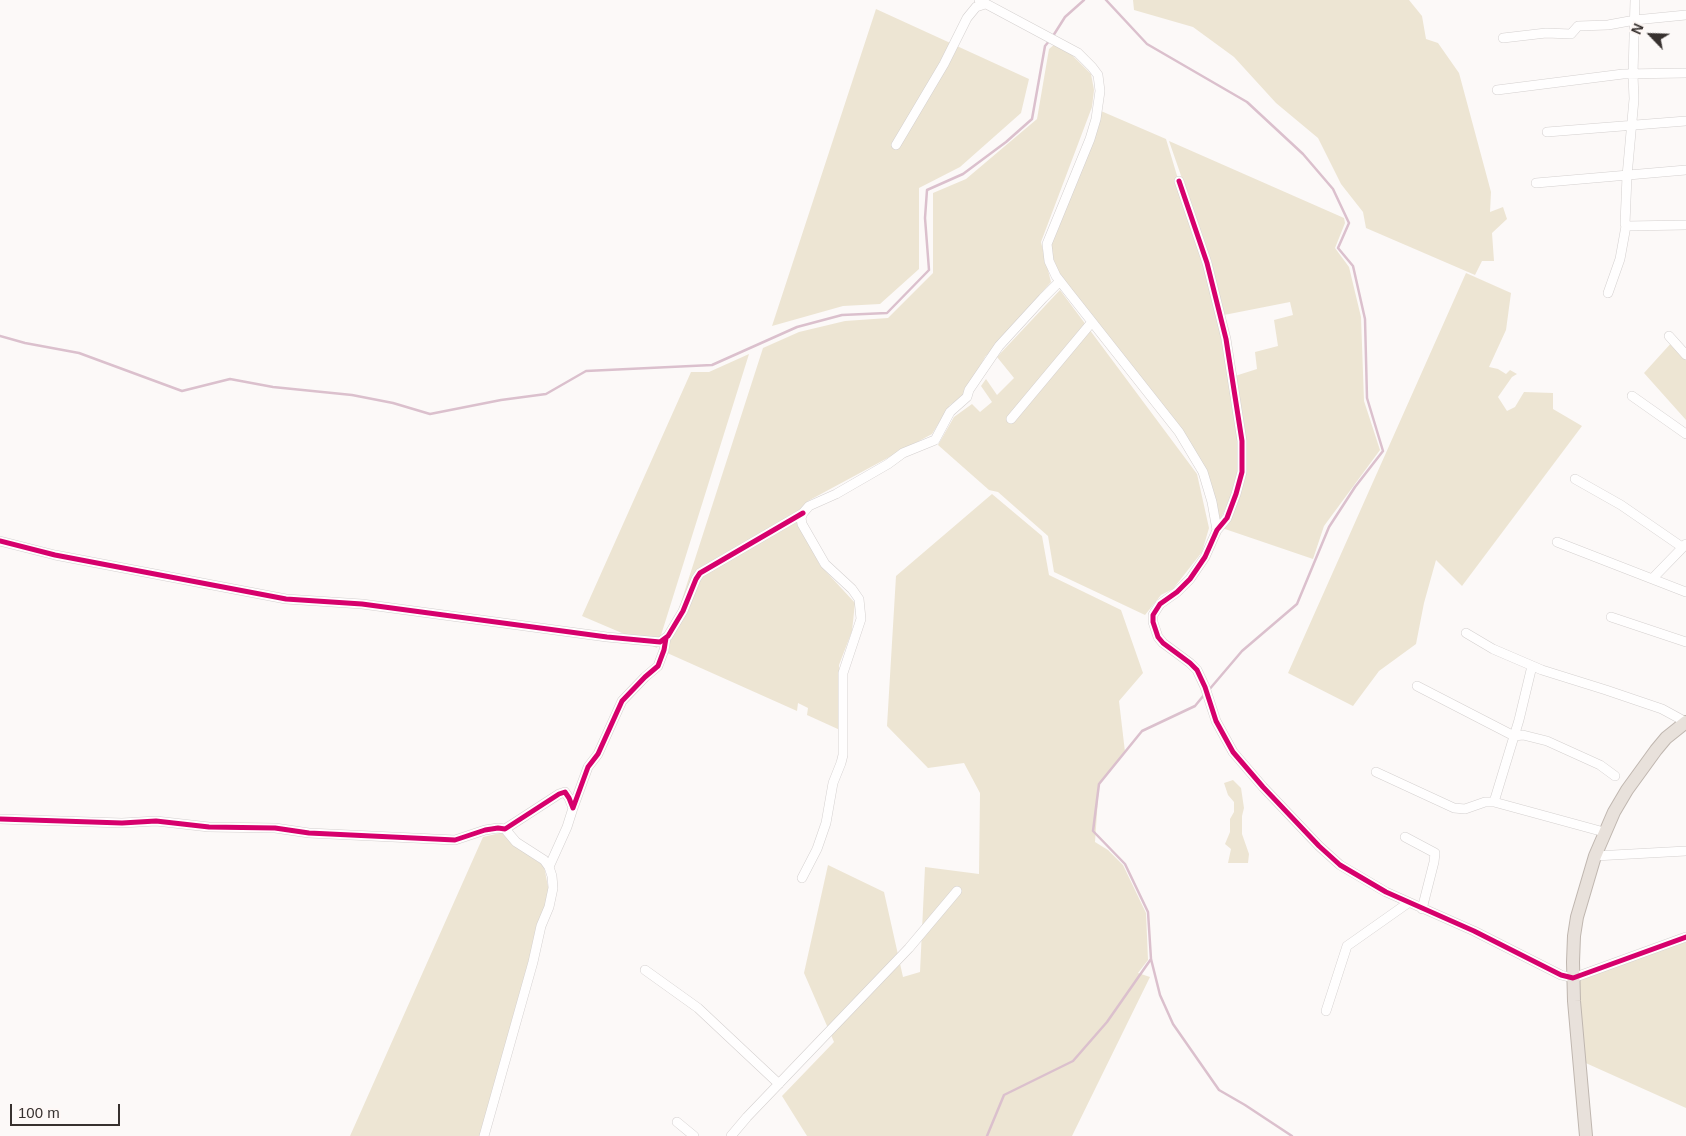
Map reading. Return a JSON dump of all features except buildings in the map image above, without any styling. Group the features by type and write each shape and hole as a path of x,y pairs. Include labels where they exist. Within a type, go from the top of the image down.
{"highway":[{"path":"1586,1136 1574,1001 1574,936 1576,922 1594,856 1626,790 1666,738 1686,722"}],"street":[{"path":"1608,293 1620,259 1626,226 1627,176 1634,99 1632,75 1635,0"},
{"path":"896,145 944,64 967,18 982,2 1078,53 1092,66 1098,75 1099,103 1090,139 1047,244 1049,261 1060,281 1179,432 1203,472 1212,502 1217,530"},
{"path":"1502,38 1546,33 1571,34 1578,26 1608,25 1634,20 1686,15"},
{"path":"1497,90 1623,74 1686,73"},
{"path":"1547,132 1686,122"},
{"path":"1536,184 1686,170"},
{"path":"1179,180 1207,263 1226,340 1242,441 1242,472 1236,494 1226,518 1217,530 1205,557 1177,592 1160,604 1153,615 1155,630 1163,644 1194,666 1206,691 1216,721 1232,752 1263,788 1340,865 1408,903 1474,931 1561,975 1573,978 1686,937"},
{"path":"1626,226 1686,225"},
{"path":"549,867 567,827 572,808 588,767 598,754 622,701 644,677 658,666 666,638 683,611 700,573 803,513 809,506 836,494 888,464 903,453 935,440 948,416 966,397 999,346 1060,281"},
{"path":"1011,419 1092,322"},
{"path":"1669,336 1686,355"},
{"path":"1632,396 1686,434"},
{"path":"1575,479 1621,505 1684,546 1653,578"},
{"path":"802,878 826,823 832,783 843,755 843,673 861,619 859,599 852,589 825,564 802,524 801,518 803,513"},
{"path":"0,542 55,555 286,599 362,604 607,637 660,642 666,638"},
{"path":"1558,542 1686,592"},
{"path":"1611,617 1686,642"},
{"path":"1466,634 1493,649 1532,666 1662,709 1686,722"},
{"path":"1494,802 1514,736 1532,666"},
{"path":"1417,686 1514,736 1523,735 1547,741 1600,766 1615,776"},
{"path":"1376,772 1454,808 1465,809 1485,802 1494,802 1604,832"},
{"path":"0,819 122,823 156,821 209,827 275,828 309,833 455,840 485,830 505,829 565,792 572,808"},
{"path":"484,1136 553,888 552,876 544,860 516,842 505,829"},
{"path":"1405,837 1435,853 1422,909"},
{"path":"1594,856 1686,851"},
{"path":"731,1136 909,948 957,891"},
{"path":"1326,1012 1347,946 1408,903"},
{"path":"645,970 698,1008 779,1084"},
{"path":"677,1122 694,1136"}],"shaded area":[{"path":"1133,0 1409,0 1422,16 1426,39 1438,43 1459,73 1491,192 1490,212 1503,207 1507,219 1492,233 1494,261 1482,261 1475,275 1366,228 1363,212 1341,184 1318,138 1276,103 1234,57 1193,27 1134,10"},
{"path":"876,9 1029,79 1021,113 960,167 919,188 919,269 880,304 843,306 772,326"},
{"path":"1055,44 1067,50 1091,74 1094,90 1092,107 1041,242 1051,282 985,357 966,394 950,405 932,434 808,501 794,516 820,565 855,603 852,631 839,665 840,730 807,715 808,708 798,703 797,711 665,652 763,348 799,332 845,321 888,318 933,273 933,193 966,179 1037,119 1049,49"},
{"path":"1101,111 1166,139 1204,265 1223,343 1238,441 1237,473 1232,493 1219,523 1208,478 1058,272 1052,260 1050,245"},
{"path":"1169,141 1344,218 1345,223 1335,248 1349,267 1361,317 1364,401 1380,450 1324,526 1313,559 1222,528 1245,471 1235,376 1257,369 1255,352 1278,346 1274,320 1293,315 1290,302 1224,315 1211,262"},
{"path":"1466,273 1511,293 1506,330 1489,367 1498,369 1506,374 1510,370 1517,374 1512,377 1498,397 1507,411 1515,407 1524,392 1553,393 1553,409 1582,426 1462,586 1436,560 1424,603 1416,644 1379,671 1353,706 1288,673"},
{"path":"1060,290 1197,474 1209,528 1202,552 1173,589 1161,595 1145,615 1054,572 1048,536 998,492 989,490 938,445 954,417 972,404 980,412 992,402 981,386 986,379 997,395 1014,378 997,357"},
{"path":"1673,341 1686,356 1686,420 1644,373"},
{"path":"749,354 657,648 582,616 691,372 709,372"},
{"path":"992,494 1042,536 1049,575 1121,610 1143,673 1119,701 1125,752 1099,784 1095,842 1108,850 1123,865 1146,913 1148,960 1138,973 1150,977 1072,1136 807,1136 782,1096 834,1042 804,973 828,865 884,892 903,977 920,972 925,867 979,874 980,793 964,763 928,768 887,726 896,576"},
{"path":"1233,780 1241,788 1244,808 1242,834 1249,854 1248,863 1228,863 1231,849 1225,844 1230,832 1230,819 1234,812 1234,802 1228,795 1224,783"},
{"path":"504,832 514,845 544,866 549,892 481,1136 350,1136 483,837"},
{"path":"1686,939 1686,1108 1579,1060 1573,978"}],"waterway":[{"path":"1053,36 1065,17 1084,0"},
{"path":"1106,0 1147,44 1247,102 1303,154 1333,189 1349,223 1338,248 1353,266 1365,319 1367,398 1383,451 1355,487 1329,527 1297,604 1242,651 1208,691"},
{"path":"0,336 25,343 79,353 182,391 230,379 273,387 352,395 393,403 430,414 501,400 546,394 586,371 712,365 797,327 842,315 887,313 929,270 925,218 927,190 963,174 1006,142 1032,119 1045,46 1050,40"},
{"path":"1151,959 1148,912 1125,864 1093,831 1099,784 1142,731 1195,706 1204,695"},
{"path":"987,1136 1004,1095 1073,1061 1107,1022 1151,959 1160,995 1173,1024 1219,1090 1292,1136"}],"cycle path":[{"path":"1179,181 1207,263 1226,339 1242,441 1242,472 1227,518 1217,530 1205,557 1190,579 1177,592 1160,604 1153,615 1153,622 1158,637 1163,643 1197,670 1205,687 1216,721 1233,752 1263,787 1319,846 1340,865 1386,892 1474,931 1561,975 1573,978 1686,937"},
{"path":"0,541 55,555 286,599 362,604 607,637 660,642 668,636 683,611 700,573 803,513"},
{"path":"0,819 122,823 156,821 209,827 275,828 309,833 455,840 485,830 505,829 565,792 573,808 588,767 598,754 622,701 658,666 666,638"}]}
